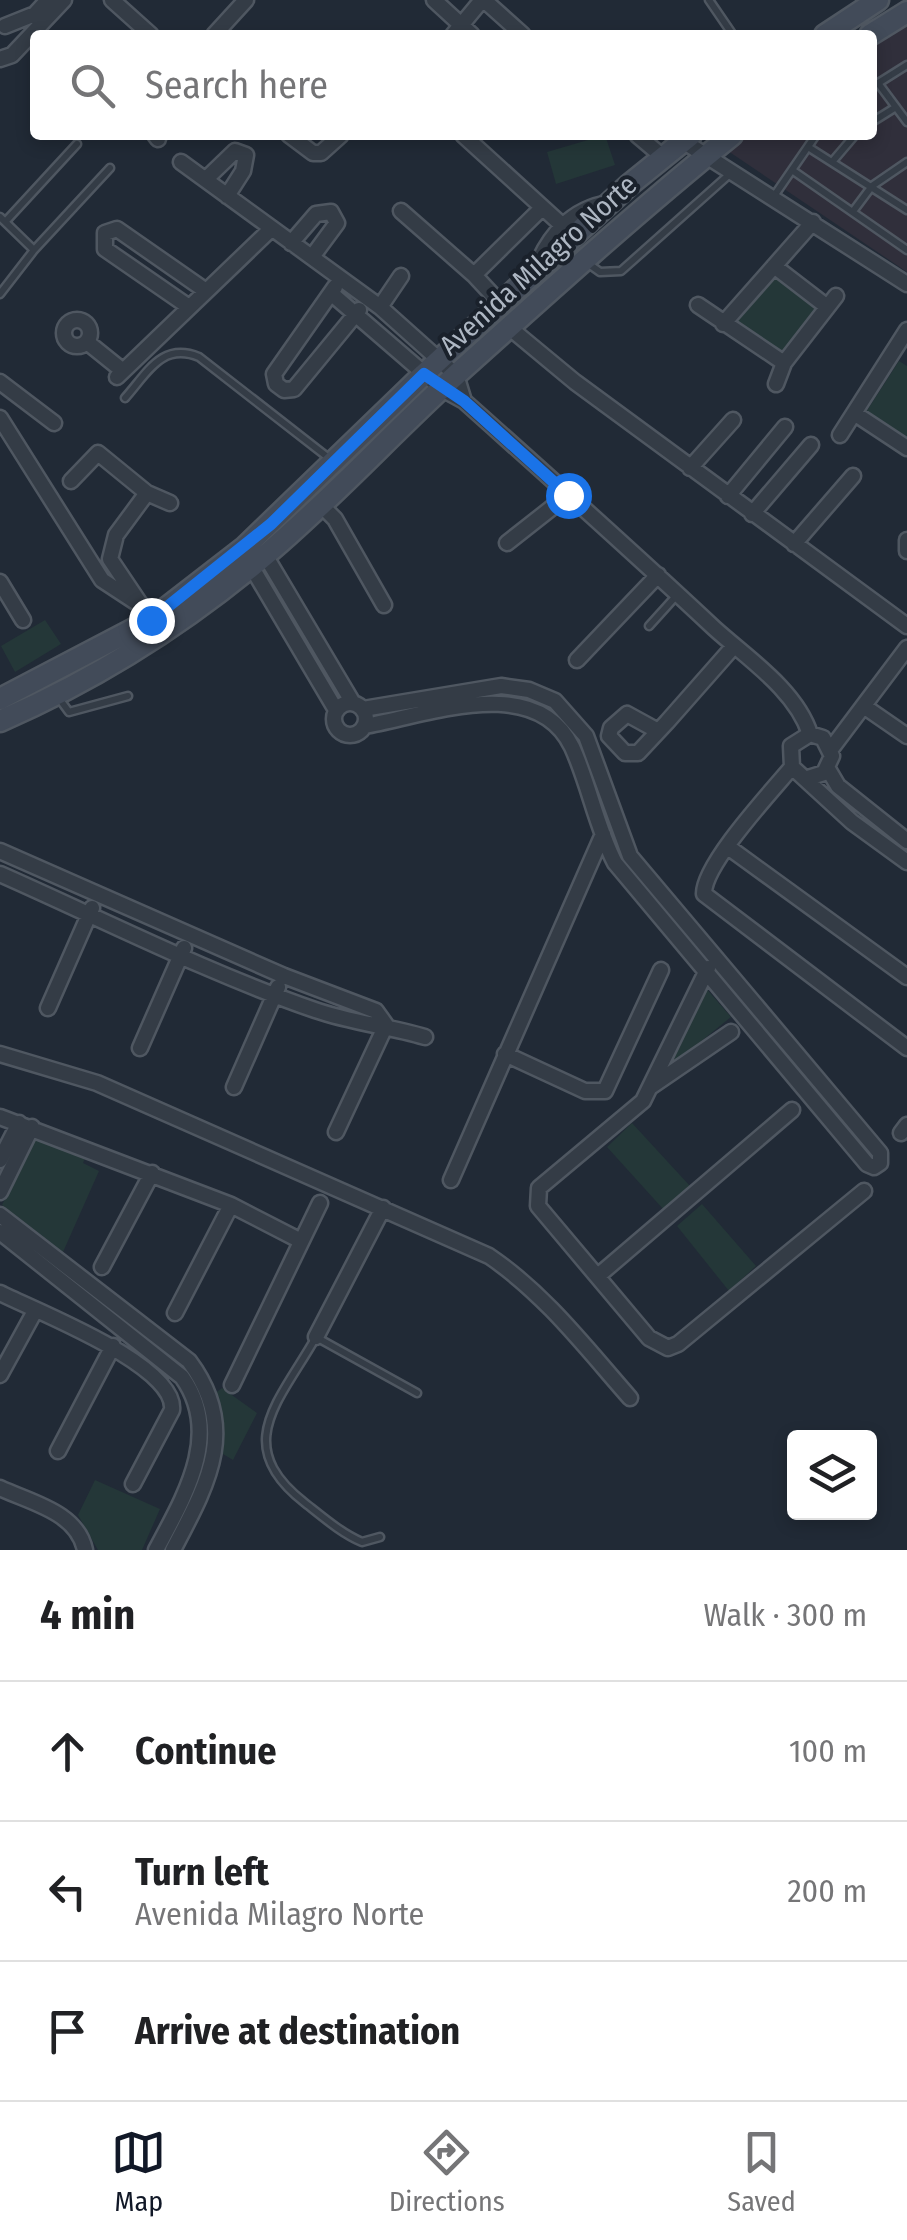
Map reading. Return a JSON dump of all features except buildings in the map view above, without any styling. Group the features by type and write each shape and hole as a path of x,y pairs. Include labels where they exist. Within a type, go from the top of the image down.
{"main road":[{"path":"833,30 878,0"},
{"path":"877,31 907,12"},
{"name":"Avenida Milagro Norte","path":"0,699 144,612 255,538 424,374 609,203 685,140"},
{"name":"Avenida Milagro Norte","path":"0,721 57,696 128,655 258,561 449,382 726,140"}],"street":[{"path":"2,26 35,14 48,0"},
{"path":"34,30 64,0"},
{"path":"112,0 145,30"},
{"path":"220,0 234,14"},
{"path":"219,30 246,0"},
{"path":"434,0 461,30"},
{"path":"464,30 483,0 518,30"},
{"path":"2,26 16,34 6,58"},
{"path":"6,58 30,34"},
{"path":"295,140 313,153 321,153 335,140"},
{"path":"468,140 564,226"},
{"path":"643,140 663,158"},
{"path":"690,140 907,284"},
{"path":"206,179 235,151 246,155 243,171 226,196"},
{"path":"181,162 374,302 441,359 449,382 464,401 734,646 798,708 810,734"},
{"path":"534,274 547,241 586,207 609,203"},
{"path":"474,275 542,208"},
{"path":"401,211 501,304"},
{"path":"291,242 316,214 331,212 337,223 312,257"},
{"path":"724,324 813,222"},
{"path":"189,308 106,248 105,233 117,229 206,290"},
{"path":"87,342 120,374 270,230"},
{"path":"774,266 831,300 784,363 776,384"},
{"path":"340,278 274,374 276,384 284,390 294,389 355,317 400,276"},
{"path":"332,294 424,374 449,382"},
{"path":"698,305 784,363"},
{"path":"511,329 690,468 907,626"},
{"path":"840,435 901,351 907,330"},
{"path":"0,382 54,423"},
{"path":"18,396 0,416 102,580 144,612"},
{"path":"854,413 907,448"},
{"path":"690,468 733,420"},
{"path":"728,496 786,427"},
{"path":"752,514 812,445"},
{"path":"71,480 98,453 147,493 170,503"},
{"path":"794,544 853,476"},
{"path":"144,612 110,559 116,535 147,493"},
{"path":"507,543 568,495"},
{"path":"320,504 335,519 384,605"},
{"path":"907,540 907,551"},
{"path":"258,561 358,706 365,726"},
{"path":"258,561 336,710 334,722 341,733 354,735 365,726 500,702 544,714 572,746 601,835 615,863 867,1164 877,1166 880,1153 630,856 586,736 555,701 528,690 501,686 336,710"},
{"path":"577,660 658,575"},
{"path":"0,582 23,620"},
{"path":"658,732 734,646"},
{"path":"907,648 831,749 828,769 838,786 907,841"},
{"path":"865,707 907,736"},
{"path":"831,749 824,738 810,734 791,746 792,768 705,880 705,898 907,1048"},
{"path":"792,768 808,778 852,822 907,862"},
{"path":"808,778 828,769"},
{"path":"451,1180 601,835 617,827"},
{"path":"728,847 907,977"},
{"path":"0,852 284,976 376,1011 386,1025"},
{"path":"0,874 274,995 367,1027 386,1025 425,1037"},
{"path":"48,1008 99,895"},
{"path":"140,1048 190,934"},
{"path":"714,960 652,1086 632,1113 539,1188 535,1197 538,1206 650,1338 668,1348 678,1344 864,1192"},
{"path":"505,1054 585,1092 604,1092 661,970"},
{"path":"234,1088 284,976"},
{"path":"336,1132 386,1025"},
{"path":"652,1086 730,1032"},
{"path":"0,1054 97,1083 490,1256 517,1275 630,1398"},
{"path":"600,1275 792,1110"},
{"path":"0,1117 152,1172 231,1205 301,1241"},
{"path":"0,1160 25,1125"},
{"path":"0,1192 25,1125"},
{"path":"102,1267 152,1172"},
{"path":"232,1384 320,1203"},
{"path":"175,1313 231,1205"},
{"path":"316,1337 382,1208"},
{"path":"0,1215 189,1361 216,1416 206,1486 174,1550"},
{"path":"0,1232 182,1376 200,1420 191,1483 156,1550"},
{"path":"0,1293 114,1346 174,1399 133,1484"},
{"path":"0,1376 35,1311"},
{"path":"58,1452 114,1346"},
{"path":"191,1483 206,1486"},
{"path":"0,1488 70,1521 82,1535 85,1550"}],"lane":[{"path":"708,0 729,30"},
{"path":"877,85 907,66"},
{"path":"877,88 907,122"},
{"path":"877,119 896,107"},
{"path":"774,196 813,140"},
{"path":"832,162 850,140"},
{"path":"34,250 3,219 77,144"},
{"path":"808,147 907,210"},
{"path":"854,210 872,186 907,162"},
{"path":"0,294 34,250 110,168"},
{"path":"585,261 600,272 621,272 734,170"},
{"path":"792,170 907,250"},
{"path":"125,398 165,354 181,350 199,357 334,464"},
{"path":"649,626 678,594"},
{"path":"57,696 69,712 128,696"},
{"path":"380,1537 362,1542 350,1536 284,1486 269,1469 265,1455 269,1421 316,1337 417,1394"}],"shaded area":[{"path":"907,26 907,272 728,151 742,140 877,140 877,43"},
{"path":"588,140 607,140 615,165 556,184 547,152"},
{"path":"774,277 819,307 783,356 732,320"},
{"path":"899,361 907,366 907,438 866,412"},
{"path":"45,620 61,644 15,672 1,646"},
{"path":"704,986 731,1017 668,1068"},
{"path":"632,1123 690,1186 664,1210 607,1147"},
{"path":"46,1138 87,1153 83,1163 99,1171 63,1252 2,1205 34,1140"},
{"path":"702,1204 756,1266 729,1291 677,1226"},
{"path":"222,1388 257,1413 233,1460 223,1454 221,1412 214,1394"},
{"path":"95,1480 160,1509 142,1550 98,1550 78,1515"}],"route":[{"path":"151,620 271,524 424,374 464,401 568,495"}]}
